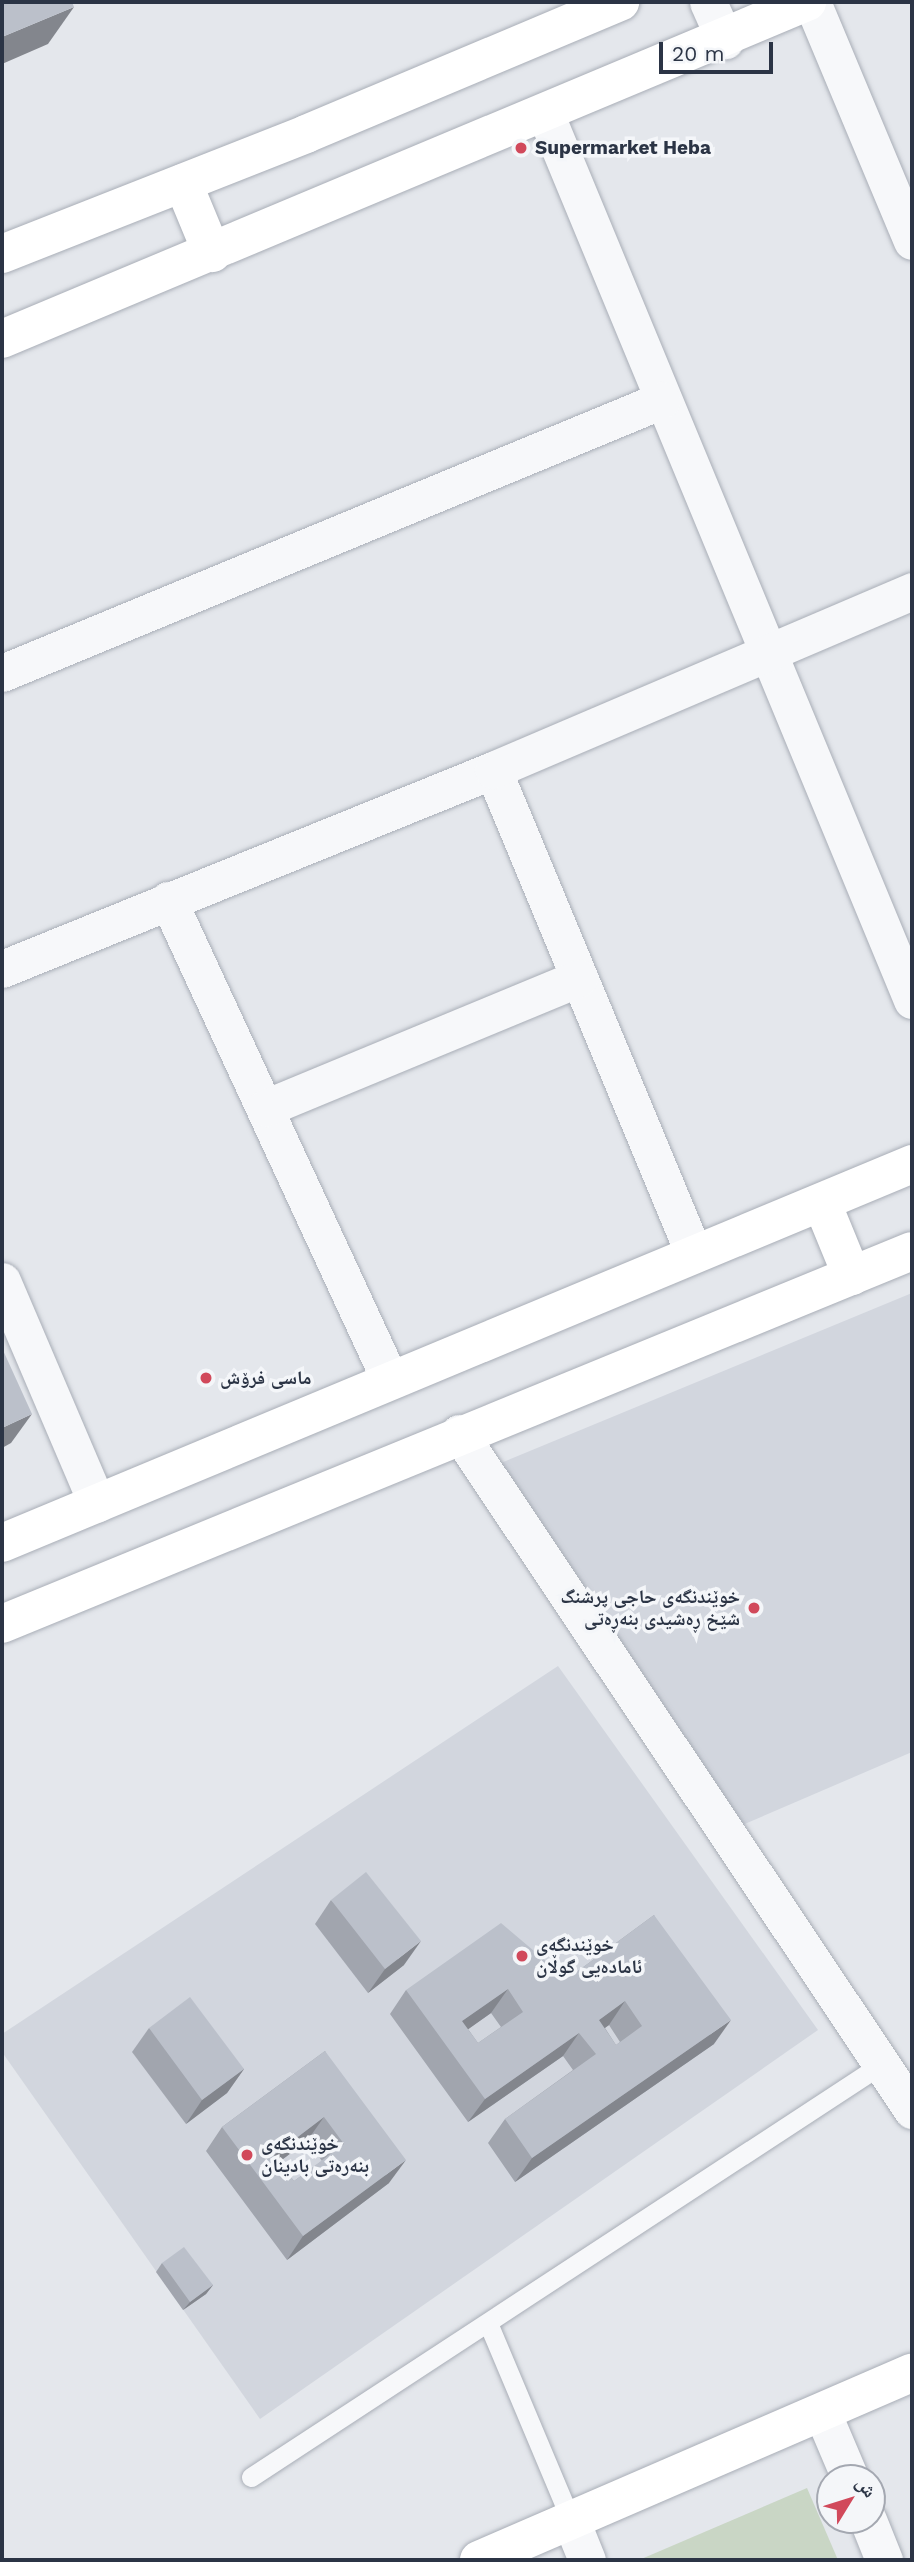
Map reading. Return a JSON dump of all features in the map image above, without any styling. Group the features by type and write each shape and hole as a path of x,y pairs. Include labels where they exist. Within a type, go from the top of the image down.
{"street":[{"path":"2,254 183,183 620,2"},
{"path":"708,2 725,40"},
{"path":"2,339 725,40 809,2 912,242"},
{"path":"545,113 912,1000"},
{"path":"183,183 212,253"},
{"path":"2,673 662,400"},
{"path":"2,970 168,900 493,770 766,651 912,591"},
{"path":"493,770 694,1254"},
{"path":"168,900 390,1380"},
{"path":"265,1108 579,978"},
{"path":"2,1543 912,1164"},
{"path":"822,1203 852,1276"},
{"path":"2,1625 459,1433 912,1251"},
{"path":"2,1281 97,1504"},
{"path":"459,1433 912,2110"},
{"path":"479,2560 572,2523 912,2373"},
{"path":"822,2412 844,2464"},
{"path":"572,2523 587,2560"},
{"path":"873,2534 884,2560"}],"lane":[{"path":"251,2477 882,2064"},
{"path":"488,2323 572,2523"}],"shaded area":[{"name":"خوێندنگەی حاجی پرشنگ شێخ ڕەشیدی بنەڕەتی","path":"912,1293 912,1752 740,1826 501,1463"},
{"path":"558,1666 818,2030 260,2419 2,2052 2,2034"}],"green space":[{"path":"807,2488 816,2509 816,2534 827,2534 838,2560 639,2560"}],"building":[{"path":"2,2 72,2 74,7 2,37"},
{"path":"2,1348 32,1414 2,1428"},
{"path":"366,1872 421,1941 385,1969 331,1900"},
{"path":"654,1915 731,2020 532,2158 505,2119 596,2054 579,2033 485,2099 406,1990 501,1923 567,1979","holes":["508,1989 523,2012 478,2043 462,2021","625,2001 642,2026 616,2045 599,2020"]},
{"path":"190,1997 244,2069 202,2100 149,2028"},
{"path":"325,2051 406,2160 303,2236 222,2127","holes":["324,2117 344,2144 294,2181 274,2155"]},
{"path":"184,2247 213,2285 190,2302 162,2263"}],"place":[{"name":"Supermarket Heba","path":"521,148"},
{"name":"ماسی فرۆش","path":"206,1378"},
{"name":"خوێندنگەی حاجی پرشنگ شێخ ڕەشیدی بنەڕەتی","path":"754,1608"},
{"name":"خوێندنگەی ئامادەیی گوڵان","path":"522,1956"},
{"name":"خوێندنگەی بنەرەتی بادینان","path":"247,2155"}]}
